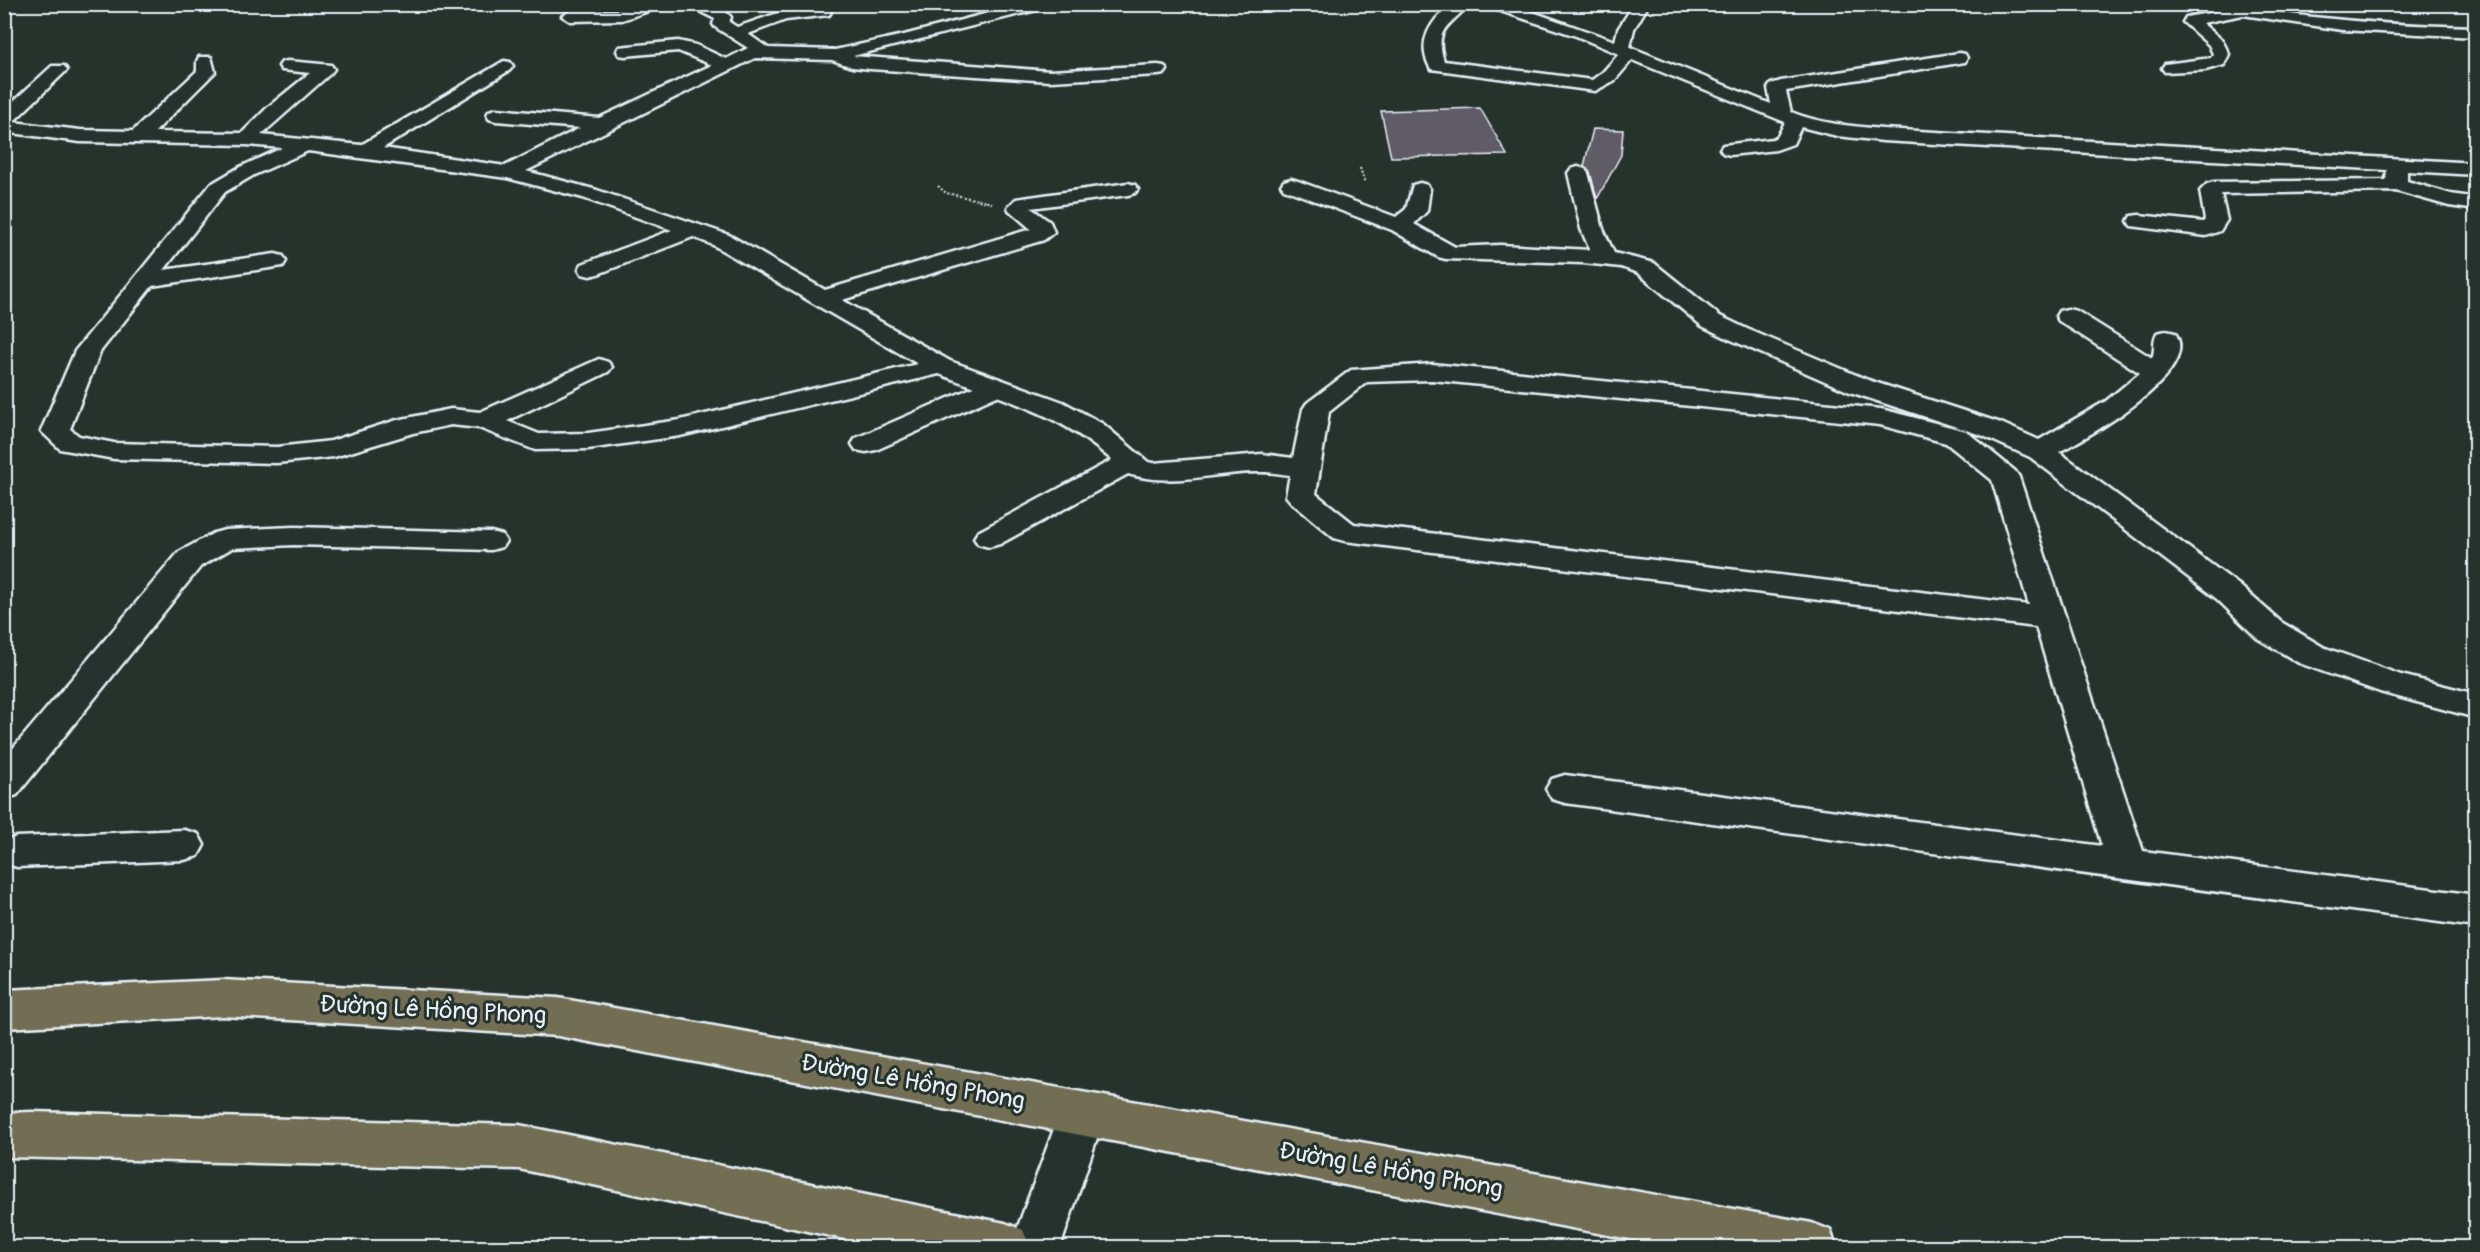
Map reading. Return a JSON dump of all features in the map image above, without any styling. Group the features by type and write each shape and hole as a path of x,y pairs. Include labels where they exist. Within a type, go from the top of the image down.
{"main road":[{"name":"Đường Lê Hồng Phong","path":"4,1009 223,998 558,1017 1812,1248"},
{"path":"4,1135 519,1147 1005,1248"}],"street":[{"path":"570,16 622,15 656,4"},
{"path":"508,172 602,124 760,49 722,24 731,14 692,4"},
{"path":"755,53 835,55 905,40 1043,4"},
{"path":"1462,4 1443,18 1432,32 1432,53 1437,65 1595,86 1610,76 1625,52 1626,29 1642,4"},
{"path":"1493,4 1582,33 1789,117 1837,129 1883,135 2397,174 2449,200 2475,204"},
{"path":"2210,4 2247,12 2372,29 2475,32"},
{"path":"740,35 742,31 771,20 823,12"},
{"path":"2171,68 2205,65 2218,61 2221,54 2216,43 2191,22 2192,20 2247,12"},
{"path":"625,51 677,46 728,66"},
{"path":"835,55 852,62 870,64 1050,76 1158,70"},
{"path":"1730,149 1776,144 1786,140 1789,117 1776,92 1781,86 1959,58"},
{"path":"137,138 206,72 205,61"},
{"path":"247,139 254,129 301,86 325,69 288,66"},
{"path":"364,151 504,66"},
{"path":"10,124 58,70"},
{"path":"657,76 692,82"},
{"path":"10,124 40,112"},
{"path":"496,115 602,124"},
{"path":"10,124 81,136 247,139 308,144 508,172 590,194 722,240 940,366 1054,408 1093,430 1129,462 1152,472 1262,464 1306,468"},
{"path":"308,144 247,171 218,188 88,351 55,431 70,443 114,451 277,455 334,449 407,426 451,417 484,421 535,442 588,441 680,428 940,366"},
{"path":"2139,221 2206,229 2216,220 2210,191 2214,188 2328,188 2397,174 2475,169"},
{"path":"1578,173 1592,229 1605,259"},
{"path":"1291,185 1400,225 1437,248 1455,254 1500,252 1605,259 1646,268 1704,316 1738,334 1859,386 1991,429 2040,451 2228,592 2269,630 2311,655 2372,677 2475,706"},
{"path":"822,298 1043,232 1042,227 1020,210 1019,207 1023,203 1128,189"},
{"path":"1400,225 1416,211 1420,189"},
{"path":"590,269 692,230"},
{"path":"144,280 275,261"},
{"path":"2068,316 2157,372"},
{"path":"2040,451 2070,436 2115,407 2157,372 2167,353 2166,338"},
{"path":"484,421 599,367"},
{"path":"2049,618 1346,532 1301,496 1316,409 1360,375 1432,372 1881,417 1956,437 2005,477 2127,864"},
{"path":"866,444 996,387"},
{"path":"989,538 1129,462"},
{"path":"4,785 190,559 207,547 225,539 294,537 491,541"},
{"path":"1565,789 2475,911"},
{"path":"9,857 184,844"},
{"path":"1035,1248 1082,1114"}],"path":[{"path":"938,186 946,193 957,196 1019,207"}],"building":[{"path":"1480,108 1507,155 1391,157 1381,111"},
{"path":"1593,129 1623,130 1621,155 1597,199 1590,172 1584,166"}]}
